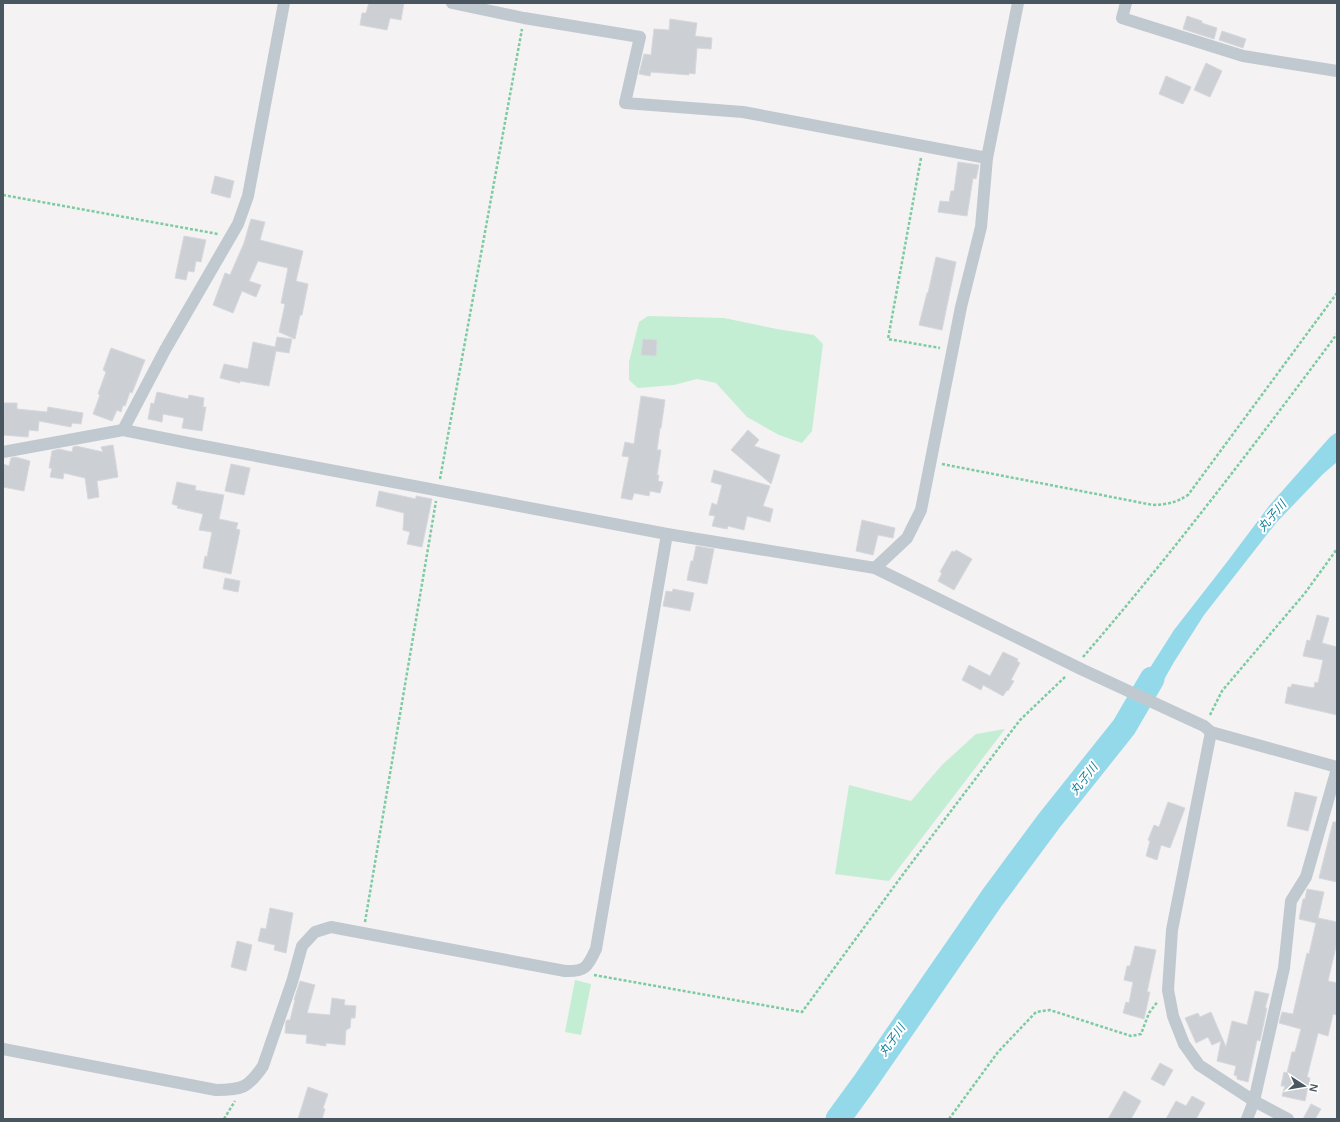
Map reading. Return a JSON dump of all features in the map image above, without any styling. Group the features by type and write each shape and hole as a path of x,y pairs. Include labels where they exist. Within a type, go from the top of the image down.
{"street":[{"path":"123,430 165,350 238,224 248,196 284,3"},
{"path":"452,3 524,18 640,38 625,103 743,112 987,158"},
{"path":"875,568 907,538 921,510 961,307 981,227 987,158 1018,3"},
{"path":"1126,3 1122,18 1243,56 1337,71"},
{"path":"3,452 123,430 667,534 875,568 1207,729 1337,768 1306,877 1291,901 1284,968 1254,1100 1247,1119"},
{"path":"3,1049 216,1090 232,1090 244,1087 255,1078 263,1066 292,982 302,946 315,932 331,927 565,971 576,972 589,964 596,949 667,534"},
{"path":"1207,729 1172,930 1168,990 1173,1016 1184,1044 1199,1065 1254,1100 1288,1119"}],"path":[{"path":"363,933 438,490 524,18"},
{"path":"923,146 888,339 953,350"},
{"path":"3,195 230,236"},
{"path":"931,462 1153,505 1170,504 1180,500 1188,495 1337,293"},
{"path":"576,972 802,1012 904,873 1020,720 1079,668 1244,457 1337,334"},
{"path":"1207,729 1222,691 1305,593 1337,549"},
{"path":"949,1119 998,1052 1036,1012 1050,1010 1131,1036 1141,1034 1149,1013 1168,990"}],"green space":[{"path":"648,316 724,318 814,335 823,344 812,431 802,443 779,435 747,417 716,383 697,379 674,385 638,388 629,380 629,362 639,322"},
{"path":"1005,729 889,881 835,874 849,785 911,801 942,765 976,734"},
{"path":"575,980 591,984 581,1035 565,1032"}],"water":[{"path":"1337,432 1337,462 1323,474 1276,523 1204,615 1174,662 1145,713 1127,704 1174,630 1269,506 1330,437"}],"building":[{"path":"369,3 404,3 401,20 390,18 387,30 360,25 362,13 366,13"},
{"path":"1187,16 1217,28 1214,39 1183,29"},
{"path":"670,19 697,23 695,36 712,38 711,49 697,48 695,74 689,73 689,75 651,72 650,76 639,74 644,54 651,55 654,29 669,30"},
{"path":"1222,31 1246,39 1243,48 1219,40"},
{"path":"1206,63 1222,71 1210,97 1194,90"},
{"path":"1166,76 1191,87 1183,104 1159,94"},
{"path":"958,162 979,165 976,179 973,178 967,216 938,212 940,201 949,202 951,191 954,191"},
{"path":"215,176 234,181 230,198 211,193"},
{"path":"251,219 265,222 260,240 303,251 296,281 308,284 302,315 300,315 295,339 279,332 285,304 281,303 288,268 258,261 249,281 261,285 256,297 242,291 233,313 213,305 225,273 230,275 244,243"},
{"path":"184,236 206,240 201,262 196,261 194,272 188,271 186,280 175,278"},
{"path":"936,257 956,262 942,330 919,325"},
{"path":"277,337 292,339 289,353 276,351 269,386 240,381 240,383 220,378 224,364 248,369 253,342 275,347"},
{"path":"643,339 657,340 656,356 641,355"},
{"path":"111,348 145,360 132,393 130,392 125,406 123,405 121,412 117,410 112,421 93,414 106,372 103,370"},
{"path":"157,392 188,399 189,395 204,398 203,407 206,407 202,431 182,428 184,418 163,414 162,422 148,419 151,403 154,404"},
{"path":"641,396 665,400 657,450 661,450 657,475 659,475 658,481 663,482 660,493 650,491 649,496 634,493 632,500 621,498 629,457 622,456 625,442 634,444"},
{"path":"4,403 17,403 17,409 47,412 48,407 83,413 81,424 72,423 71,427 39,421 38,431 29,430 28,437 3,435"},
{"path":"748,430 759,440 754,446 780,455 771,484 731,450"},
{"path":"113,445 118,477 97,481 99,497 88,499 85,478 64,473 63,479 50,477 52,468 49,468 52,451 59,449 72,452 73,447 76,446 103,452 101,447"},
{"path":"15,457 30,461 24,491 3,487 3,464 9,466 11,458"},
{"path":"231,464 250,468 244,495 225,491"},
{"path":"714,470 770,486 763,506 773,509 770,522 747,516 744,530 728,526 727,529 712,526 715,516 709,515 712,503 717,505 722,485 711,482"},
{"path":"177,482 196,486 195,490 224,495 219,519 238,523 236,529 240,530 231,574 203,568 205,556 207,557 212,532 199,530 203,514 177,508 178,506 172,504"},
{"path":"379,491 416,499 416,496 432,499 422,547 407,544 410,532 403,530 404,513 376,506"},
{"path":"862,520 895,528 893,538 878,535 873,555 856,551"},
{"path":"696,546 714,549 707,584 687,580"},
{"path":"956,550 972,559 954,590 938,581 942,573 940,572 952,551 955,552"},
{"path":"225,578 240,581 238,592 223,589"},
{"path":"673,589 694,593 690,611 663,606 666,591 672,592"},
{"path":"1317,615 1329,618 1322,643 1337,647 1337,715 1285,703 1288,687 1291,687 1292,684 1314,688 1315,682 1318,683 1323,660 1303,656 1307,640 1310,641"},
{"path":"1003,652 1018,659 1017,661 1020,663 1011,680 1014,681 1003,696 983,685 981,690 962,680 969,665 990,676"},
{"path":"1295,792 1317,797 1308,831 1287,826"},
{"path":"1168,802 1185,808 1170,848 1161,845 1157,860 1146,856 1150,841 1148,840 1154,825 1159,827"},
{"path":"1333,822 1337,822 1337,882 1319,878"},
{"path":"1307,889 1324,892 1318,918 1337,922 1337,942 1328,981 1337,983 1337,1015 1333,1014 1328,1036 1318,1033 1307,1077 1310,1078 1305,1101 1282,1096 1285,1086 1281,1086 1284,1072 1287,1073 1292,1052 1295,1052 1301,1029 1279,1023 1282,1012 1293,1014 1307,953 1309,954 1316,923 1299,919 1303,899 1305,899"},
{"path":"270,908 293,913 286,953 274,950 275,945 258,941 261,928 266,929"},
{"path":"237,941 252,945 246,971 231,967"},
{"path":"1135,946 1156,950 1147,992 1150,992 1144,1019 1123,1013 1126,1002 1129,1003 1133,982 1124,980 1127,966 1130,966"},
{"path":"300,981 315,985 307,1013 330,1015 332,998 345,1000 344,1005 356,1006 355,1018 351,1018 350,1028 346,1030 345,1045 326,1043 326,1046 306,1043 307,1035 285,1033 286,1021 290,1020"},
{"path":"1255,991 1269,994 1265,1008 1267,1008 1260,1041 1257,1040 1248,1082 1237,1079 1237,1076 1234,1075 1236,1066 1217,1061 1221,1041 1212,1045 1208,1037 1196,1043 1185,1018 1198,1013 1200,1017 1211,1012 1226,1047 1232,1021 1247,1025"},
{"path":"1160,1063 1173,1070 1164,1086 1151,1079"},
{"path":"308,1087 328,1094 323,1108 325,1109 322,1119 298,1119"},
{"path":"1124,1091 1141,1101 1131,1119 1108,1119"},
{"path":"1192,1096 1205,1103 1196,1119 1166,1119 1176,1101 1186,1106"},
{"path":"1311,1104 1321,1109 1315,1119 1303,1119"}],"waterway":[{"name":"丸子川","path":"838,1119 992,898 1049,821 1124,727 1152,679"}]}
